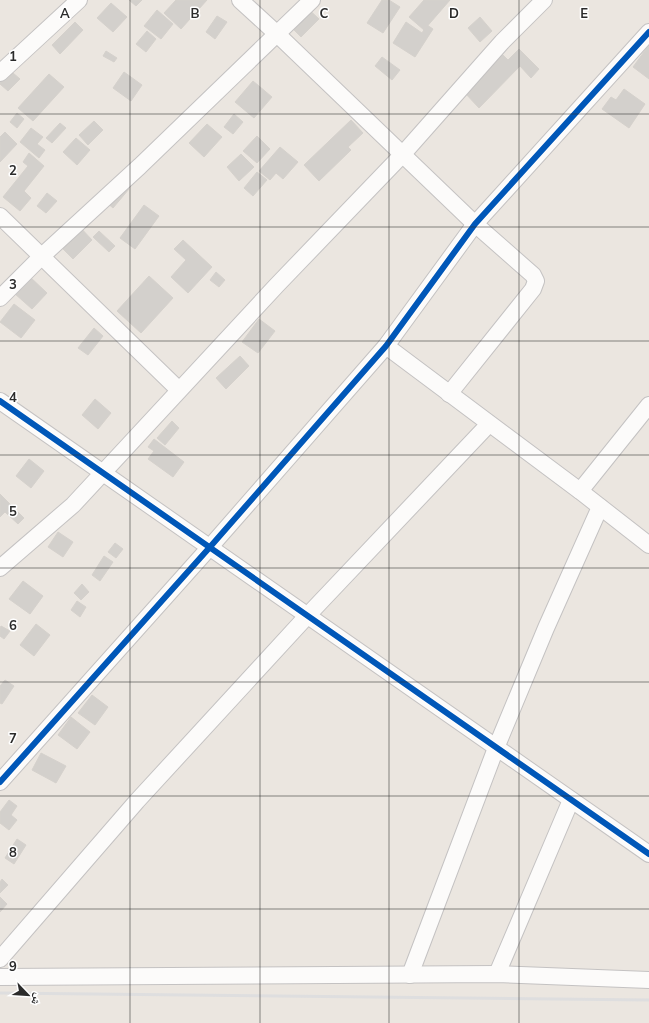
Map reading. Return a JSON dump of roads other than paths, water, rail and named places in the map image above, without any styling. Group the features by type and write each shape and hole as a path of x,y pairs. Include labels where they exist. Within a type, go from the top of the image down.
{"street":[{"path":"0,73 80,0"},
{"path":"240,0 475,224 533,274 536,281 533,289 449,394"},
{"path":"0,298 42,256 140,166 276,33 312,0"},
{"path":"0,568 73,505 277,285 402,155 502,42 544,0"},
{"path":"0,782 210,547 386,346 475,224 649,32"},
{"path":"0,216 179,390"},
{"path":"386,346 600,506 649,545"},
{"path":"0,401 649,854"},
{"path":"580,491 649,405"},
{"path":"0,959 137,801 308,615 489,424"},
{"path":"410,975 496,748 546,628 600,506"},
{"path":"497,974 571,800"},
{"path":"0,976 497,974 649,980"}],"railway":[{"path":"0,993 649,1000"}]}
